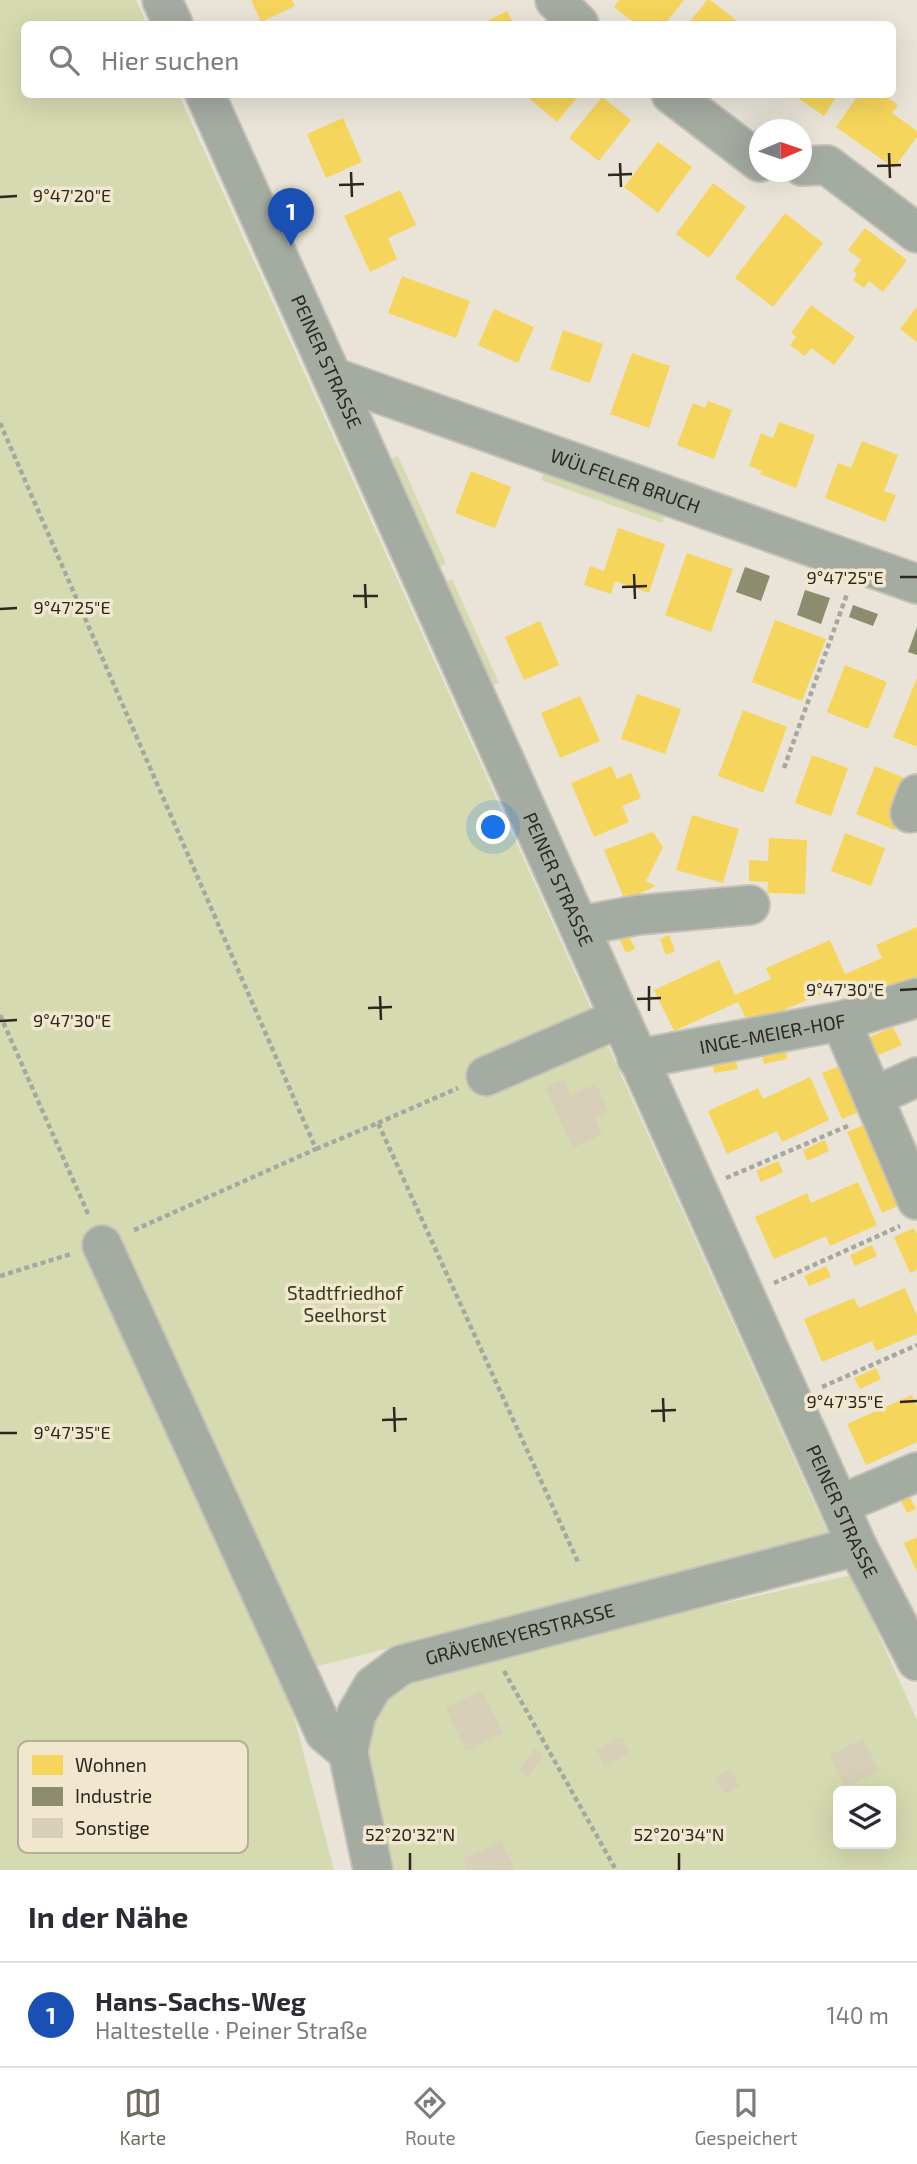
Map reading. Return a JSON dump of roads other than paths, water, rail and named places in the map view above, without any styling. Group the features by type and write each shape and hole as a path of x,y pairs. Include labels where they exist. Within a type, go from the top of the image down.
{"street":[{"path":"162,0 172,21"},
{"path":"555,0 576,21"},
{"name":"PEINER STRASSE","path":"207,98 335,377 637,1059 857,1546 914,1647"},
{"path":"676,98 749,154"},
{"path":"812,166 827,165 917,233"},
{"name":"WÜLFELER BRUCH","path":"335,377 917,584"},
{"path":"579,926 638,915 750,905"},
{"path":"841,1021 917,998"},
{"path":"486,1076 620,1018"},
{"name":"INGE-MEIER-HOF","path":"637,1059 841,1021 876,1105 908,1155 911,1212"},
{"path":"876,1105 917,1077"},
{"path":"102,1245 325,1733 348,1752"},
{"path":"839,1505 917,1472"},
{"name":"GRÄVEMEYERSTRASSE","path":"373,1870 348,1752 356,1715 373,1686 401,1665 857,1546"}],"place":[{"name":"Hans-Sachs-Weg","path":"291,246"}],"park label":[{"name":"Stadtfriedhof Seelhorst","path":"345,1304"}]}
